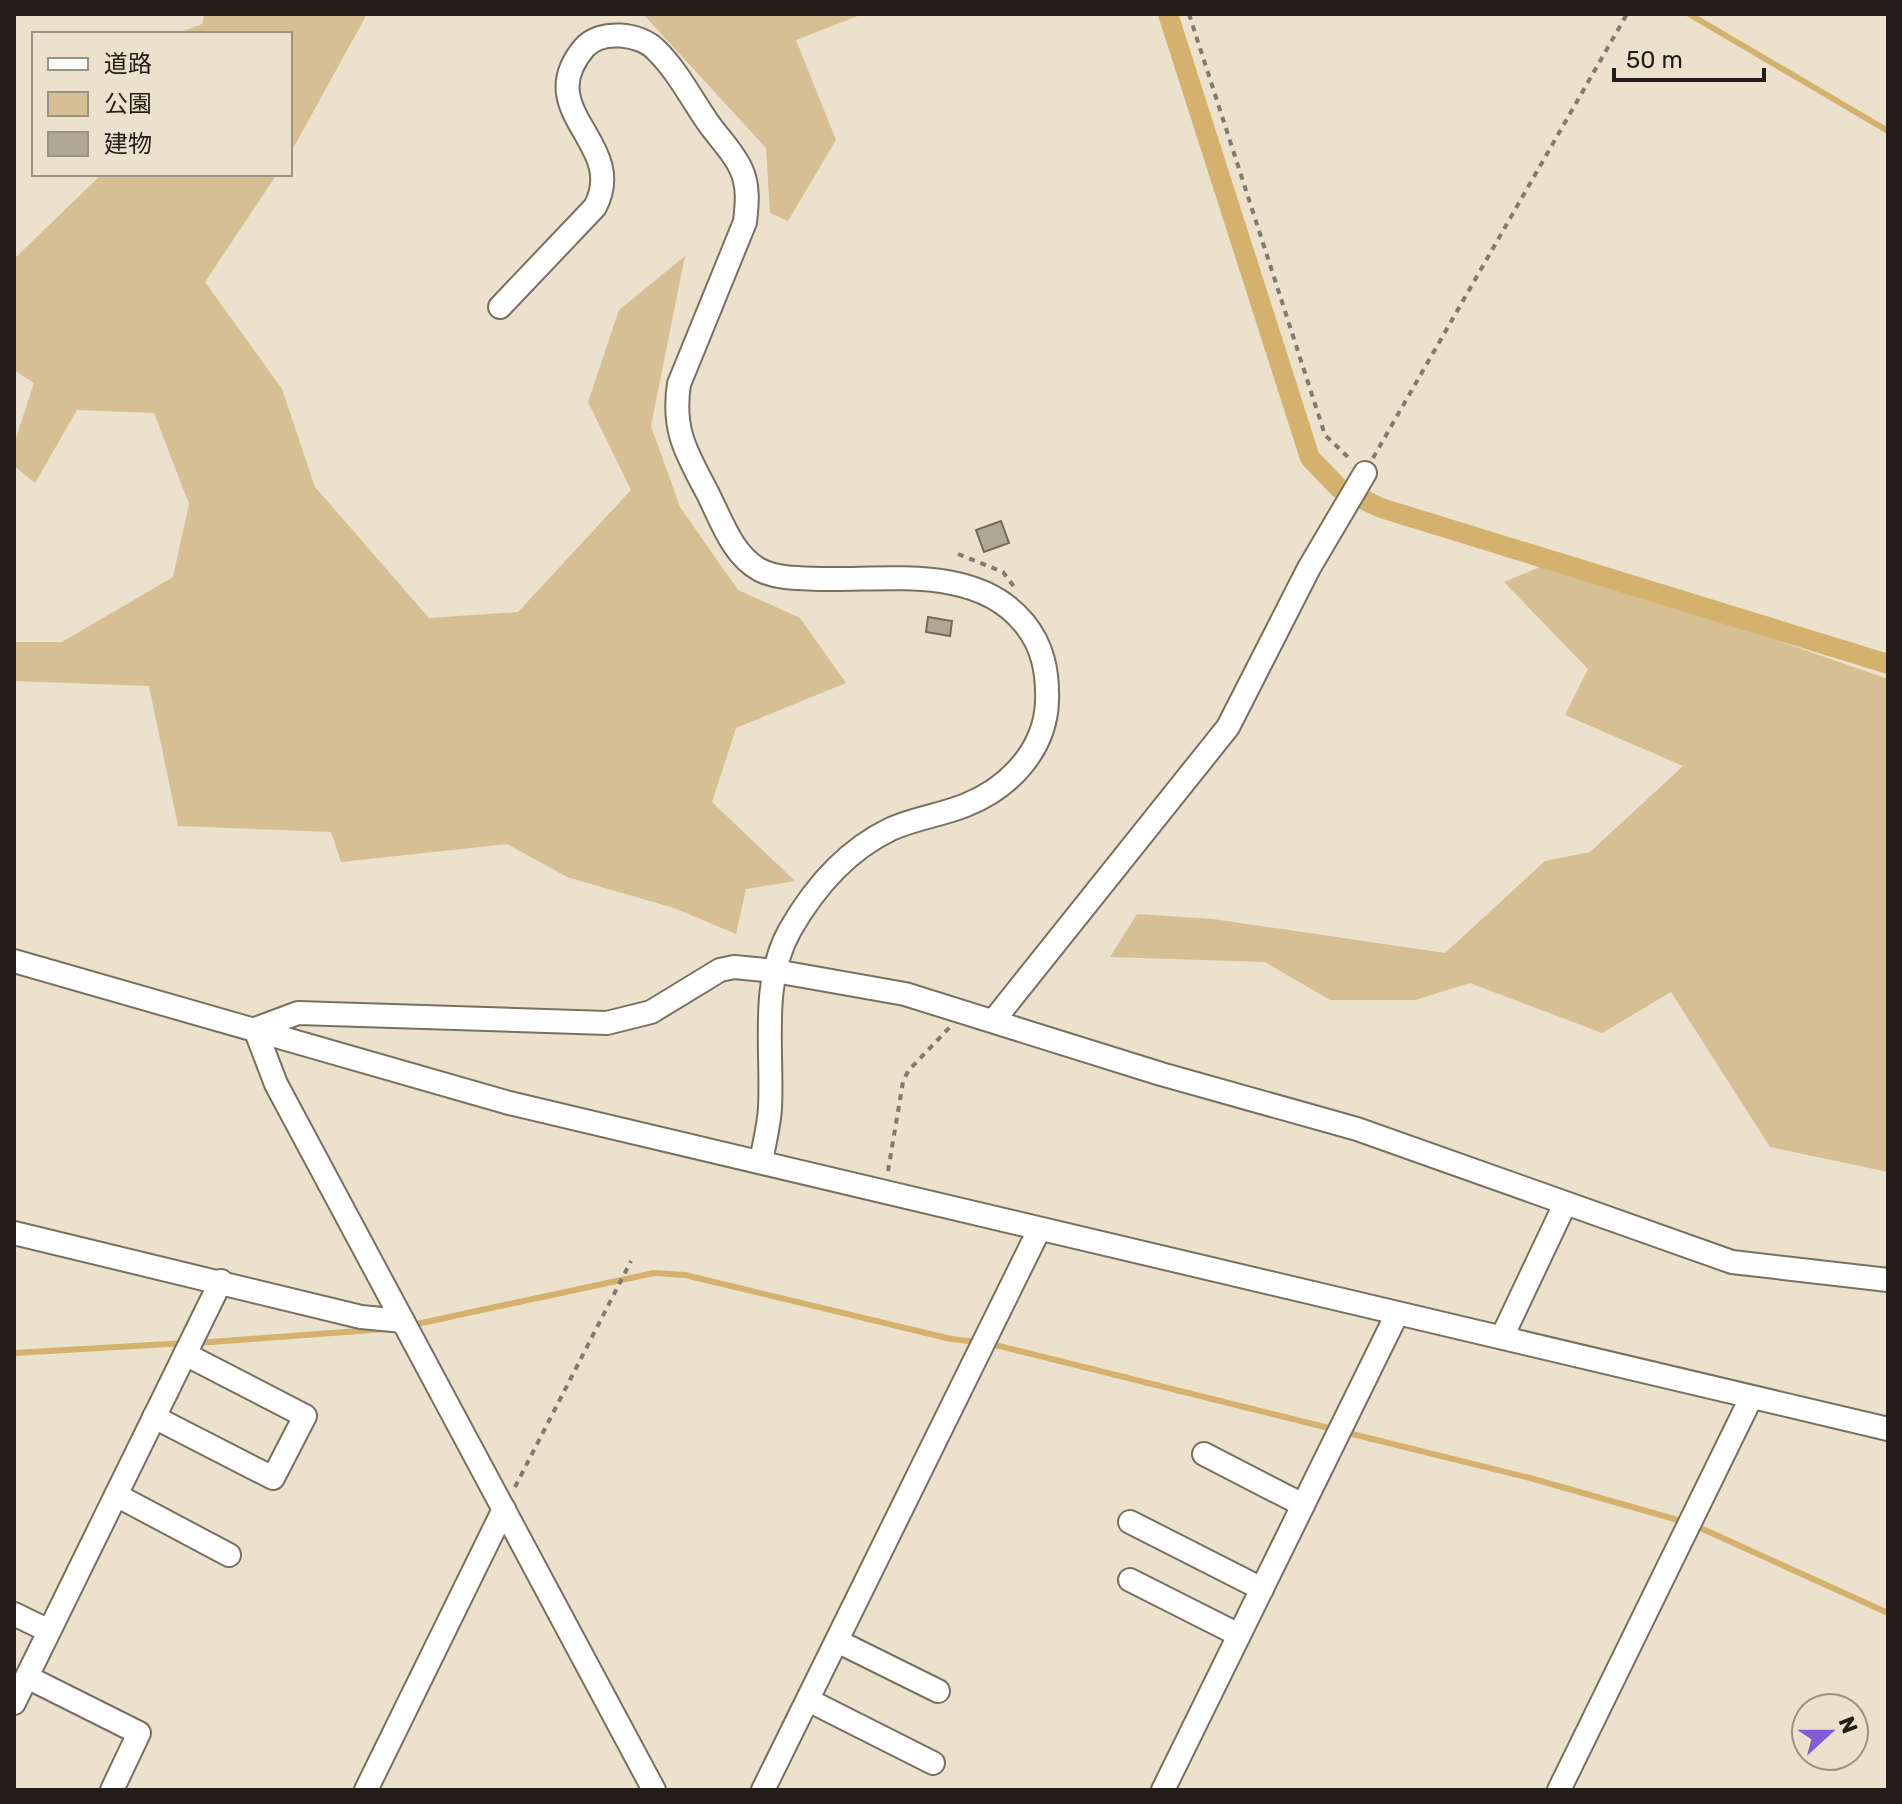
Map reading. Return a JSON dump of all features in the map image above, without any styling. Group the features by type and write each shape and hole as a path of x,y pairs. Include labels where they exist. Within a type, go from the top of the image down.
{"street":[{"path":"500,307 595,207 605,189 603,164 570,107 565,83 572,64 587,44 608,36 627,35 655,48 741,169 748,199 745,222 679,384 675,412 682,443 740,555 761,570 788,578 938,581 972,587 997,598 1014,611 1035,637 1046,668 1047,705 1039,740 1022,767 1001,786 968,805 890,830 855,852 826,877 789,932 775,971 771,1004 770,1110 761,1162"},
{"path":"994,1020 1228,727 1309,568 1365,473"},
{"path":"14,961 509,1103 1888,1429"},
{"path":"255,1029 298,1013 607,1023 651,1012 720,970 734,967 775,971 905,994 1161,1074 1357,1129 1732,1262 1888,1280"},
{"path":"255,1029 276,1084 654,1790"},
{"path":"1502,1337 1565,1204"},
{"path":"763,1790 1039,1230"},
{"path":"14,1233 361,1317 403,1321"},
{"path":"14,1703 221,1281"},
{"path":"1163,1790 1397,1314"},
{"path":"154,1417 273,1478 305,1416 185,1354"},
{"path":"1559,1790 1751,1398"},
{"path":"1204,1454 1303,1505"},
{"path":"116,1495 229,1555"},
{"path":"366,1790 504,1509"},
{"path":"1130,1522 1262,1589"},
{"path":"1130,1580 1239,1635"},
{"path":"14,1614 49,1631"},
{"path":"837,1641 938,1691"},
{"path":"27,1677 139,1733 112,1790"},
{"path":"808,1700 933,1763"}],"path":[{"path":"1189,14 1325,435 1365,473 1627,14"},
{"path":"884,1191 903,1082 908,1071 966,1011"},
{"path":"504,1509 631,1261"}],"green space":[{"path":"205,14 367,14 292,150 292,32 180,32 202,24"},
{"path":"643,14 863,14 796,40 836,140 788,221 770,213 766,148"},
{"path":"100,176 276,176 205,282 282,389 315,487 429,618 518,612 631,490 588,402 619,310 685,256 651,426 680,507 738,590 800,618 846,683 736,728 712,802 795,881 746,889 736,934 674,908 567,877 507,844 341,862 331,832 178,826 149,686 14,681 16,642 62,642 173,577 189,504 154,413 77,410 35,483 14,466 14,444 34,383 14,370 14,259"},
{"path":"1552,562 1888,679 1888,1172 1770,1147 1671,992 1602,1033 1470,983 1415,1000 1330,1000 1265,962 1110,957 1137,914 1213,919 1445,953 1545,861 1590,852 1683,766 1565,715 1588,669 1504,582"}],"building":[{"path":"1001,521 1009,543 984,552 976,530"},
{"path":"928,617 952,621 950,636 926,632"}],"waterway":[{"path":"1168,14 1310,458 1339,488 1381,508 1888,664"},
{"path":"1689,14 1888,131"},
{"path":"412,1325 654,1273 685,1275 951,1339 987,1343 1333,1429"},
{"path":"197,1343 386,1329"},
{"path":"14,1353 186,1343"},
{"path":"1344,1432 1530,1478 1685,1522"},
{"path":"1696,1526 1888,1613"}]}
